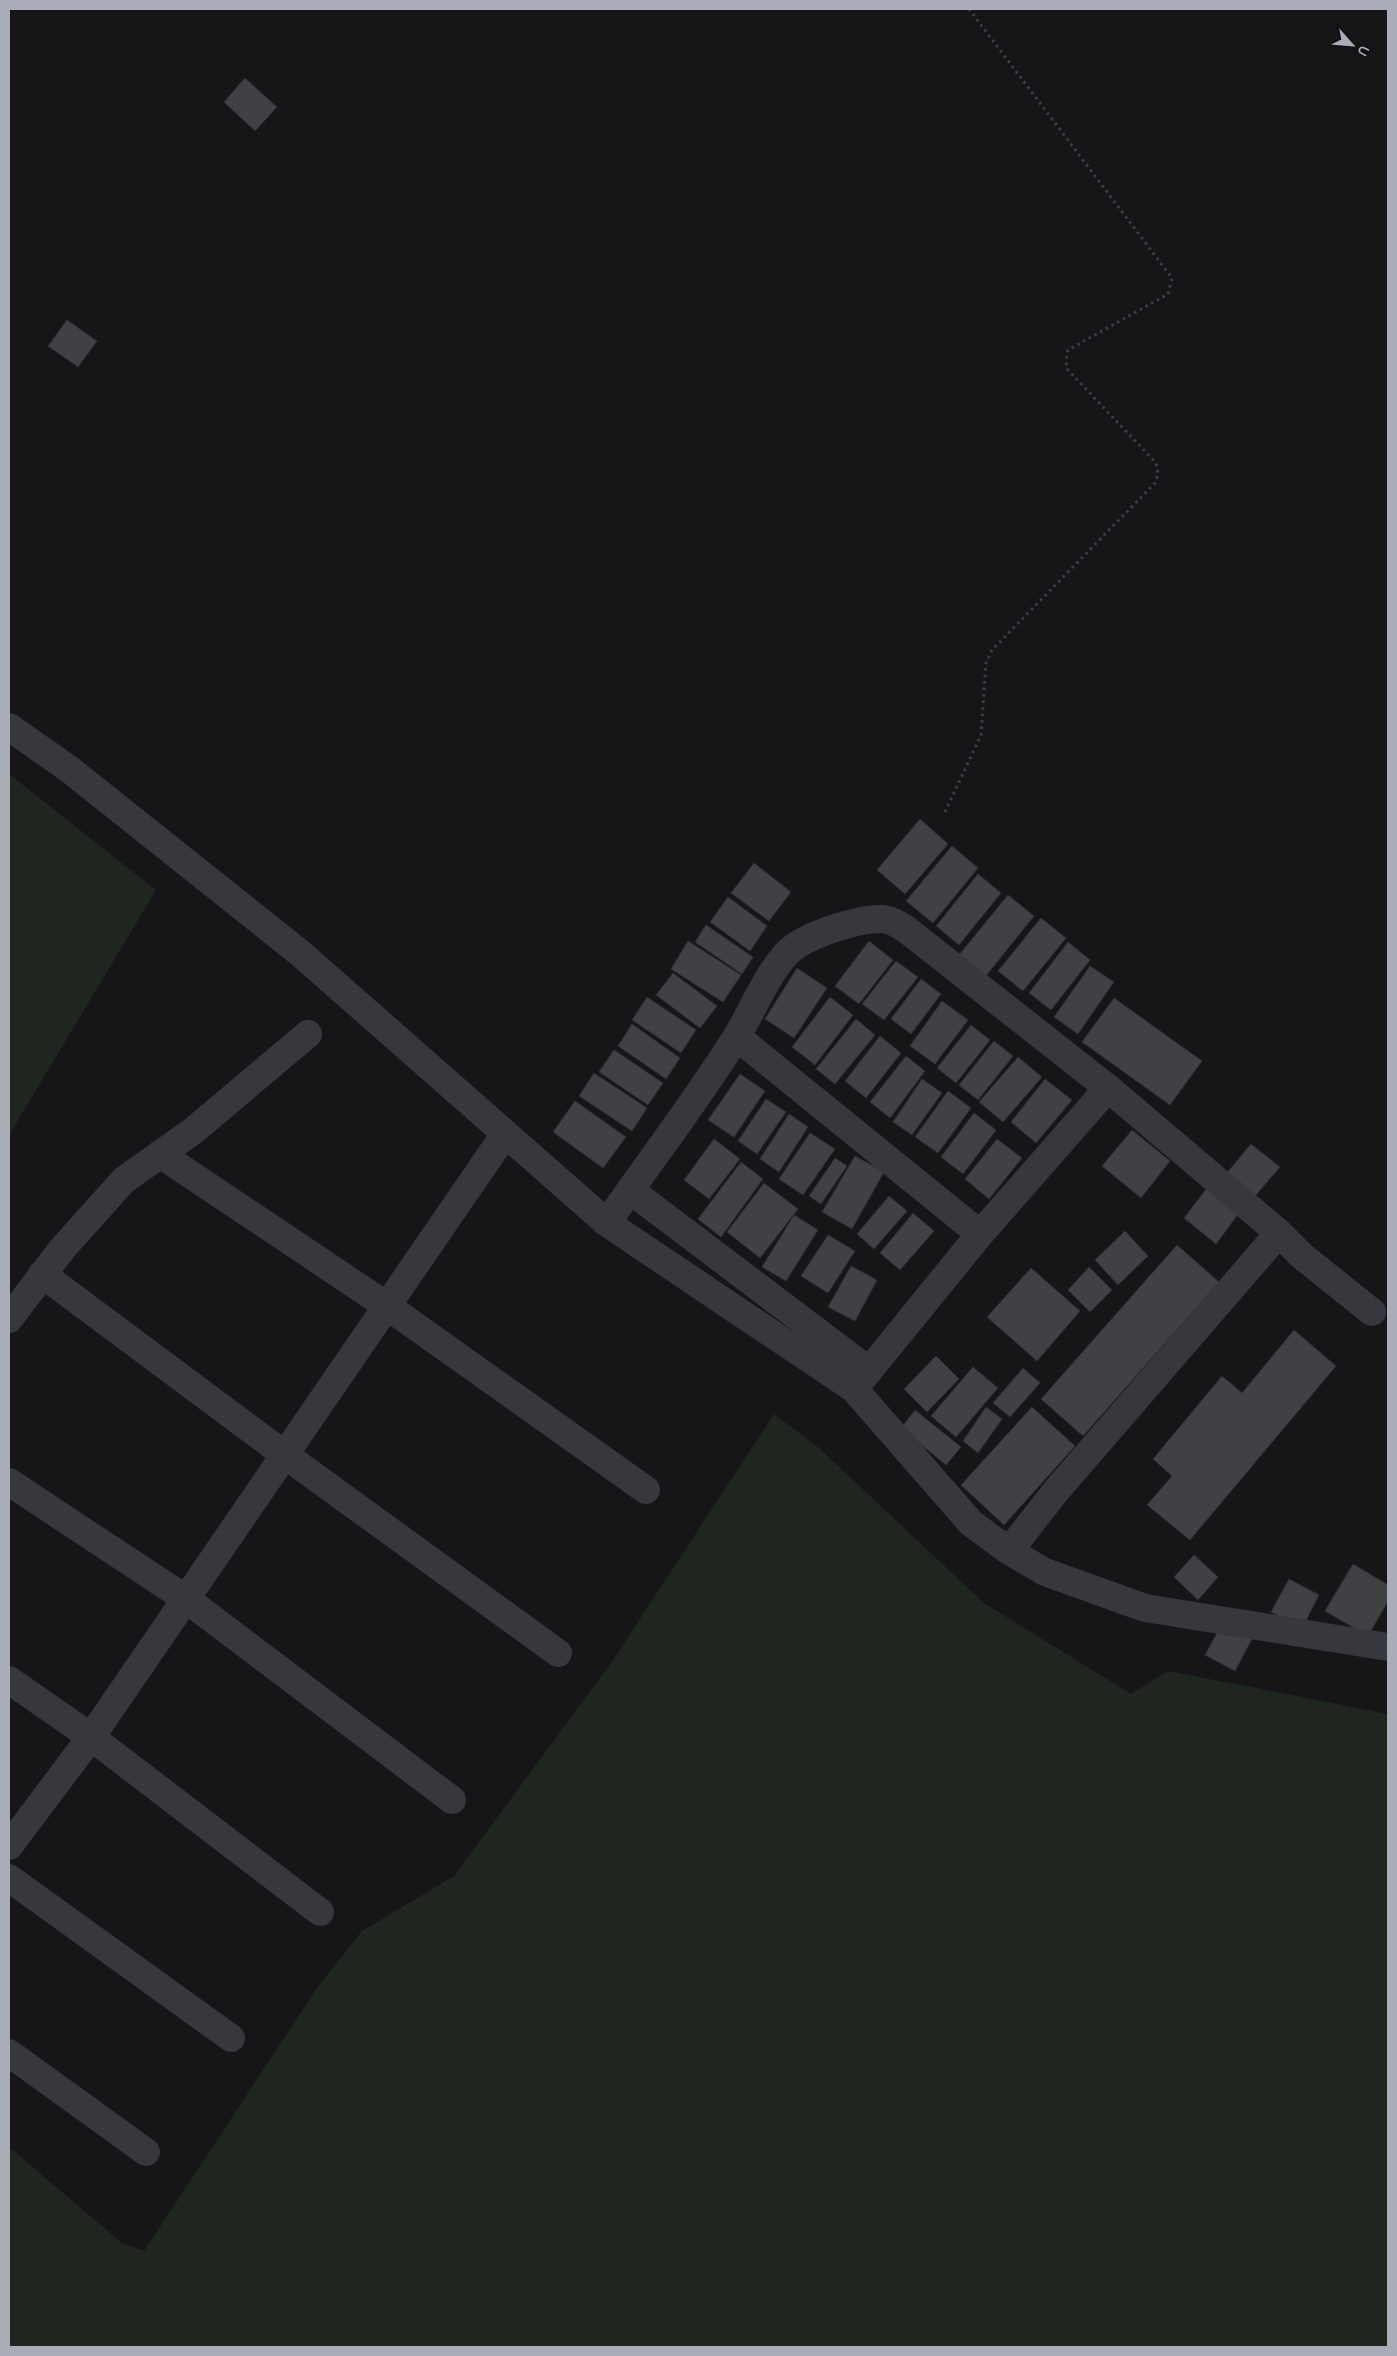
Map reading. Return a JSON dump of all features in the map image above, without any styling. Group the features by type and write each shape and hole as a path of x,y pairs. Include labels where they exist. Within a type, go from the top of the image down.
{"street":[{"path":"9,726 69,769 300,953 607,1223 861,1380"},
{"path":"607,1223 737,1037 779,962 793,948 811,937 840,927 883,919 893,921 907,930 1108,1088 1279,1232 1302,1256 1372,1312"},
{"path":"9,1318 62,1249 124,1180 193,1131 308,1034"},
{"path":"737,1037 980,1234"},
{"path":"861,1380 980,1234 1108,1088"},
{"path":"9,1846 91,1737 505,1134"},
{"path":"160,1154 387,1306 646,1490"},
{"path":"630,1190 861,1380 971,1522 1009,1551 1045,1572 1145,1608 1388,1647"},
{"path":"1009,1551 1056,1491 1279,1232"},
{"path":"42,1274 285,1455 558,1653"},
{"path":"9,1482 186,1599 452,1800"},
{"path":"9,1680 91,1737 320,1912"},
{"path":"9,1878 231,2038"},
{"path":"9,2053 146,2152"}],"path":[{"path":"945,812 981,734 986,663 992,650 1155,483 1158,474 1156,463 1067,369 1068,350 1168,294 1172,285 1172,278 970,9"}],"shaded area":[{"path":"9,774 156,890 9,1135"},
{"path":"774,1414 819,1448 984,1603 1131,1694 1168,1671 1388,1714 1388,2347 9,2347 9,2147 122,2243 144,2251 317,1988 362,1931 454,1876 611,1663"}],"building":[{"path":"245,78 277,107 255,131 224,102"},
{"path":"67,320 97,341 78,367 48,346"},
{"path":"920,819 948,844 905,894 877,870"},
{"path":"952,846 978,868 933,923 906,901"},
{"path":"754,863 791,892 769,921 731,893"},
{"path":"978,874 1001,893 959,945 936,926"},
{"path":"1008,895 1034,916 985,977 959,955"},
{"path":"728,897 767,926 750,951 710,922"},
{"path":"1041,918 1066,938 1023,991 998,971"},
{"path":"706,925 753,957 742,974 695,942"},
{"path":"688,941 741,975 723,1002 671,969"},
{"path":"869,941 893,960 859,1004 835,986"},
{"path":"1068,942 1090,960 1051,1010 1029,993"},
{"path":"896,961 918,977 884,1020 862,1004"},
{"path":"1090,966 1114,982 1078,1034 1054,1017"},
{"path":"797,968 827,988 794,1038 765,1019"},
{"path":"673,973 717,1006 700,1028 656,995"},
{"path":"921,979 941,994 911,1034 891,1019"},
{"path":"647,997 696,1030 681,1053 632,1020"},
{"path":"830,997 853,1015 815,1065 792,1047"},
{"path":"1114,998 1202,1061 1170,1105 1082,1042"},
{"path":"942,1001 968,1020 935,1064 910,1046"},
{"path":"856,1019 875,1035 835,1084 816,1069"},
{"path":"632,1024 680,1058 666,1079 618,1046"},
{"path":"971,1025 990,1040 956,1083 937,1068"},
{"path":"880,1036 901,1053 866,1098 845,1081"},
{"path":"994,1041 1013,1056 978,1100 959,1085"},
{"path":"614,1050 663,1083 648,1105 599,1072"},
{"path":"906,1056 925,1071 890,1118 870,1102"},
{"path":"1018,1057 1042,1077 1003,1122 979,1102"},
{"path":"594,1073 647,1108 632,1131 579,1096"},
{"path":"740,1074 765,1091 734,1137 708,1120"},
{"path":"922,1079 942,1093 912,1135 893,1122"},
{"path":"1045,1079 1072,1100 1036,1143 1011,1122"},
{"path":"948,1091 971,1108 938,1153 915,1137"},
{"path":"766,1099 786,1112 757,1154 738,1141"},
{"path":"575,1101 626,1137 603,1168 553,1132"},
{"path":"974,1113 996,1130 963,1174 941,1157"},
{"path":"789,1114 808,1127 779,1172 760,1159"},
{"path":"1132,1130 1170,1161 1141,1198 1102,1166"},
{"path":"810,1133 835,1149 803,1195 779,1179"},
{"path":"714,1139 740,1159 709,1199 684,1180"},
{"path":"997,1139 1022,1158 989,1199 965,1179"},
{"path":"1251,1144 1280,1167 1249,1203 1221,1180"},
{"path":"855,1156 884,1172 852,1229 822,1212"},
{"path":"835,1158 847,1166 821,1204 809,1196"},
{"path":"741,1162 763,1179 721,1237 698,1219"},
{"path":"764,1183 798,1209 760,1258 727,1232"},
{"path":"1207,1188 1239,1213 1216,1244 1184,1218"},
{"path":"889,1196 907,1211 874,1249 857,1234"},
{"path":"913,1213 934,1231 900,1270 880,1253"},
{"path":"794,1215 818,1230 786,1281 762,1267"},
{"path":"1125,1231 1148,1256 1118,1285 1095,1260"},
{"path":"828,1235 855,1251 828,1293 801,1276"},
{"path":"1177,1245 1219,1282 1083,1436 1041,1399"},
{"path":"851,1266 877,1280 855,1321 828,1307"},
{"path":"1089,1267 1112,1290 1090,1312 1068,1290"},
{"path":"1031,1268 1080,1311 1037,1361 987,1317"},
{"path":"1294,1330 1336,1366 1190,1540 1147,1505 1172,1476 1153,1459 1222,1376 1242,1393"},
{"path":"936,1356 959,1379 927,1412 904,1389"},
{"path":"973,1367 998,1388 956,1437 931,1416"},
{"path":"1023,1368 1040,1383 1010,1417 993,1403"},
{"path":"986,1407 1002,1419 978,1453 963,1441"},
{"path":"1032,1407 1075,1446 1004,1525 961,1485"},
{"path":"915,1410 961,1447 946,1465 901,1428"},
{"path":"1194,1555 1218,1577 1198,1600 1174,1577"},
{"path":"1353,1564 1388,1585 1388,1601 1368,1636 1325,1611"},
{"path":"1289,1579 1319,1595 1302,1628 1271,1612"},
{"path":"1222,1624 1252,1639 1235,1671 1205,1655"}]}
